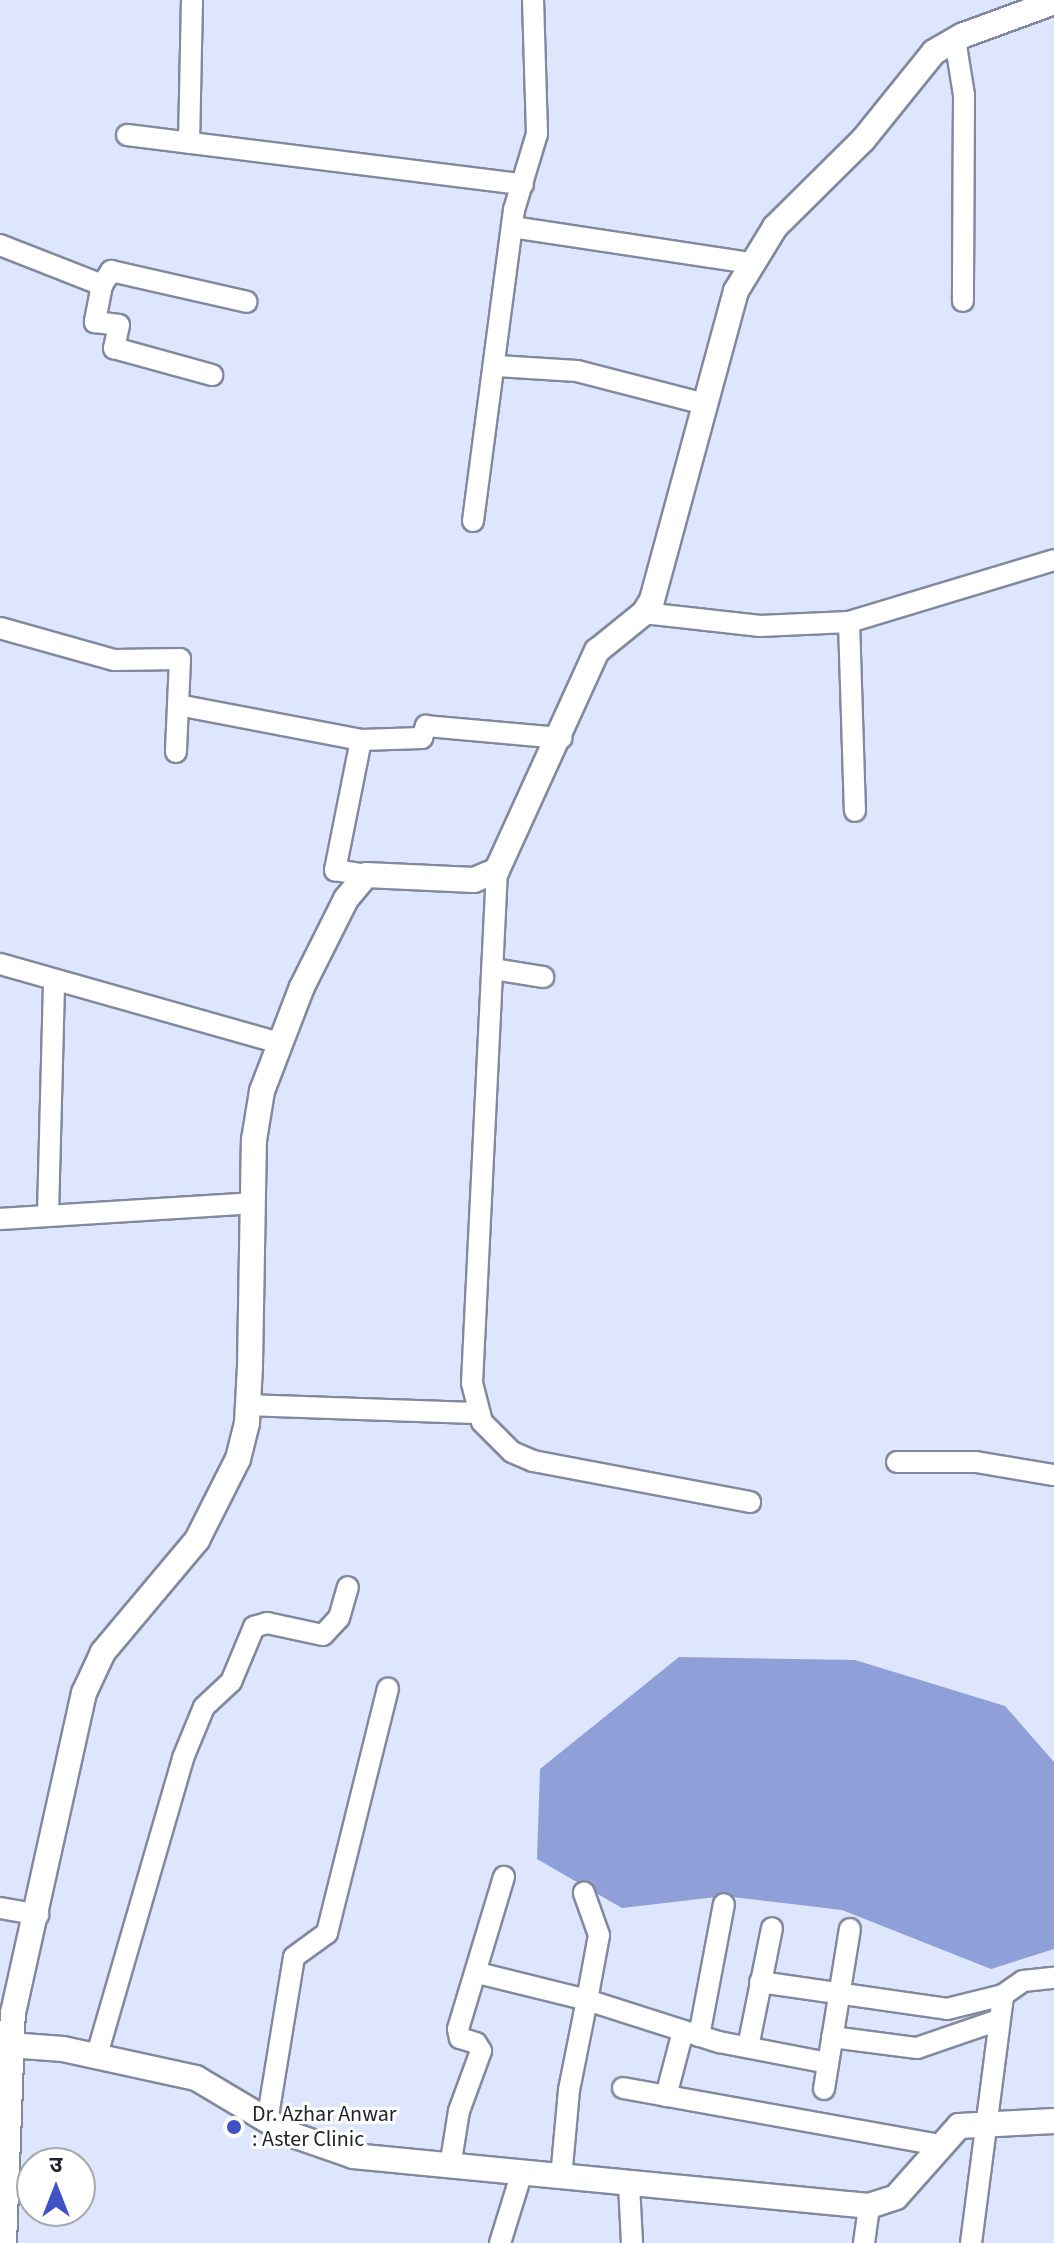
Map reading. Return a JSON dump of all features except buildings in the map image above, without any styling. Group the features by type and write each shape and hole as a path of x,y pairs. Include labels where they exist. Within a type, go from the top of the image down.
{"street":[{"path":"189,143 192,0"},
{"path":"473,521 497,366 512,227 537,134 533,0"},
{"path":"750,1502 533,1461 498,1440 479,1413 472,1383 497,870 604,640 644,613 660,579 705,404 749,263 792,209 863,140 922,62 955,39 1054,2"},
{"path":"955,39 964,95 963,301"},
{"path":"127,135 523,184"},
{"path":"512,227 749,263"},
{"path":"0,245 102,285"},
{"path":"212,375 114,348 119,325 95,322 102,285 111,271 247,302"},
{"path":"497,366 577,371 705,404"},
{"path":"644,613 760,626 849,622 1054,560"},
{"path":"849,622 855,811"},
{"path":"0,628 114,660 180,659 176,752"},
{"path":"178,705 361,740 422,738 426,726 561,738"},
{"path":"361,740 335,870 366,875 474,880 497,870"},
{"path":"4,2243 9,2045 6,2014 38,1915 92,1668 197,1540 225,1493 248,1405 253,1203 260,1103 279,1043 346,899 366,875"},
{"path":"0,964 279,1043"},
{"path":"493,969 543,977"},
{"path":"48,1214 54,980"},
{"path":"0,1219 253,1203"},
{"path":"248,1405 479,1413"},
{"path":"897,1462 976,1462 1054,1475"},
{"path":"96,2058 183,1758 204,1707 231,1682 254,1627 267,1623 323,1635 339,1618 348,1587"},
{"path":"267,2122 294,1957 327,1933 388,1689"},
{"path":"450,2167 459,2111 481,2051 458,2034 504,1877"},
{"path":"561,2178 569,2090 599,1946 584,1893"},
{"path":"666,2096 691,2034 724,1904"},
{"path":"0,1908 38,1915"},
{"path":"748,2047 772,1928"},
{"path":"824,2089 850,1929"},
{"path":"478,1973 587,2000 691,2034 828,2063"},
{"path":"760,1982 958,2009 1003,1995 1023,1981 1054,1978"},
{"path":"971,2243 983,2121 1003,1995"},
{"path":"832,2037 917,2048 999,2020"},
{"path":"9,2045 196,2078 267,2122 321,2148 521,2175 869,2206 896,2197 959,2126 983,2121 1054,2121"},
{"path":"623,2088 940,2145"},
{"path":"500,2243 521,2175"},
{"path":"629,2184 632,2243"},
{"path":"864,2243 869,2206"}],"water":[{"path":"679,1657 855,1660 1005,1706 1054,1762 1054,1949 991,1969 842,1910 725,1896 622,1908 537,1859 540,1769"}],"place":[{"name":"Dr. Azhar Anwar : Aster Clinic","path":"234,2127"}]}
